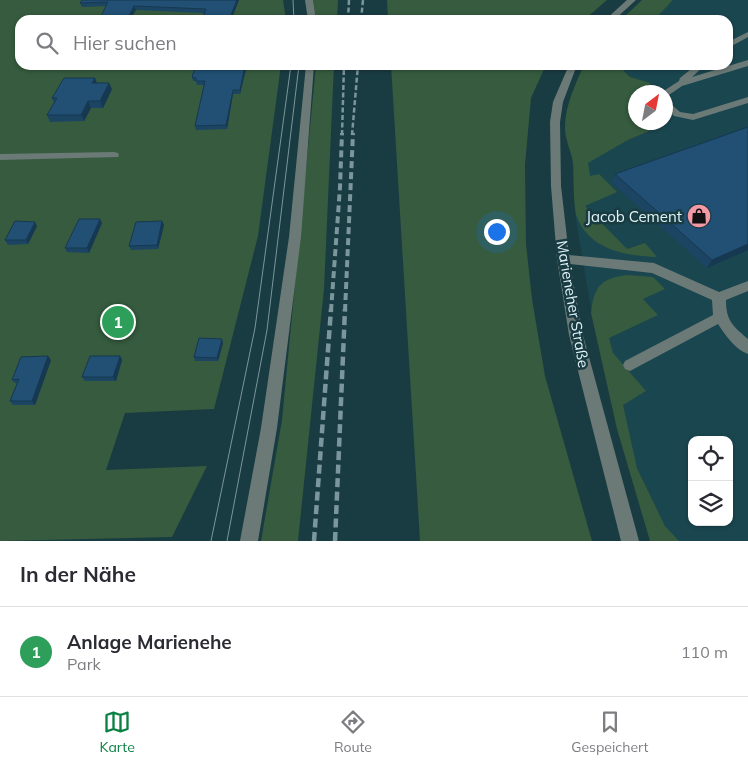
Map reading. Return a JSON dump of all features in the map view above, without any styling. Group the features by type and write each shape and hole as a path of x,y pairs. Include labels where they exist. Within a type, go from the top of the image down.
{"street":[{"path":"309,0 311,15"},
{"path":"615,15 632,0"},
{"path":"733,42 748,34"},
{"path":"733,68 748,63"},
{"path":"249,541 269,428 294,237 310,70"},
{"name":"Marieneher Straße","path":"571,70 558,102 554,122 556,186 563,259 576,335 630,541"},
{"path":"673,89 695,70"},
{"path":"679,84 725,70"},
{"path":"673,109 678,114 694,117 748,100"},
{"path":"0,157 114,155"},
{"path":"563,259 654,268 719,297 748,286"},
{"path":"719,297 720,317 729,330 748,348"},
{"path":"630,365 720,317"}],"shaded area":[{"path":"673,0 748,0 748,541 679,541 665,526 637,468 590,303 576,220 573,175 587,163 628,140 652,130 673,130 673,85 649,85 651,83 630,77 623,70 733,70 733,15 659,15"}],"green space":[{"path":"0,0 283,0 285,15 15,15 15,70 280,70 258,236 214,409 125,413 106,470 207,466 172,537 0,541"},
{"path":"313,0 338,0 337,15 315,15"},
{"path":"387,0 607,0 590,15 388,15"},
{"path":"642,0 673,0 659,15 626,15"},
{"path":"316,70 334,70 324,289 298,541 261,541 282,420"},
{"path":"391,70 544,70 531,98 525,165 526,244 532,299 545,376 592,541 420,541"},
{"path":"582,70 623,70 630,77 651,83 649,85 628,85 628,130 652,130 628,140 588,163 590,176 599,174 617,192 585,206 627,249 645,243 657,257 622,253 600,244 590,237 577,217 574,199 573,164 565,130 566,113"},
{"path":"628,275 653,277 665,289 643,299 658,315 609,338 613,353 646,391 623,405 637,468 665,526 679,541 650,541 617,429 591,313 594,296 600,285 611,278"}],"building":[{"path":"82,0 237,0 231,15 204,15 206,9 134,6 130,15 102,15 108,2 80,3"},
{"path":"194,70 244,70 240,90 233,90 226,125 195,126 205,81 196,81 196,78 192,77"},
{"path":"64,78 95,78 92,83 109,83 100,101 88,101 81,115 47,115 57,98 52,98"},
{"name":"Jacob Cement","path":"748,127 748,244 712,260 615,174"},
{"path":"79,219 100,219 87,248 65,248"},
{"path":"15,221 35,222 26,240 5,240"},
{"path":"162,221 157,245 129,246 136,222"},
{"path":"199,338 222,339 217,358 194,357"},
{"path":"48,356 32,401 10,401 19,379 12,380 21,357"},
{"path":"90,356 120,356 113,377 82,377"}],"tram line":[{"path":"293,0 294,15"},
{"path":"211,541 255,328 290,70"},
{"path":"227,541 267,330 298,70"}],"railway":[{"path":"348,15 349,0"},
{"path":"362,15 363,0"},
{"path":"342,135 344,70"},
{"path":"352,135 358,70"},
{"path":"331,311 342,133"},
{"path":"345,311 353,133"},
{"path":"314,541 331,309"},
{"path":"335,541 345,309"}],"place":[{"name":"Jacob Cement","path":"699,216"},
{"name":"Anlage Marienehe","path":"118,322"}]}
